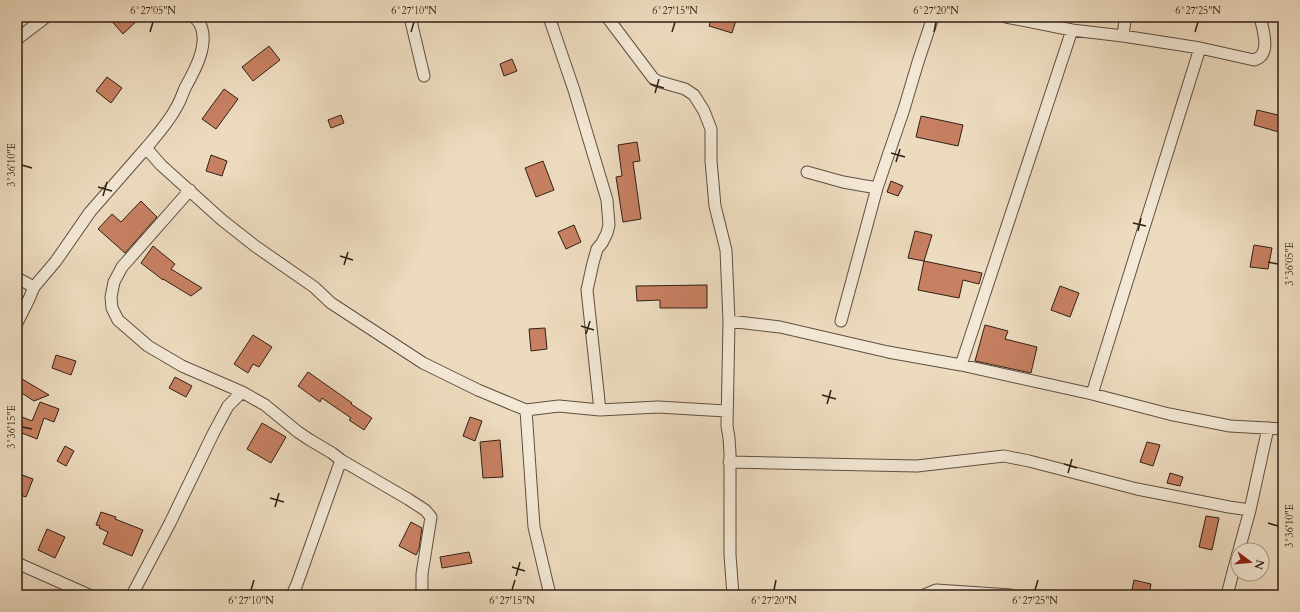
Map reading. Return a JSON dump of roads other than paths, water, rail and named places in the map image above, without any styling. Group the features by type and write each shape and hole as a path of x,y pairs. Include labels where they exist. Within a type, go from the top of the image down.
{"street":[{"path":"17,39 46,17"},
{"path":"17,323 30,299 34,287 56,261 90,212 158,135 176,108 184,90 195,72 202,53 203,38 201,25 194,17"},
{"path":"410,17 424,76"},
{"path":"549,17 574,90 607,200 609,225 602,243 597,249 587,290 600,410"},
{"path":"607,17 654,78 658,81 685,89 690,92 704,111 711,129 711,161 716,206 726,250 729,321 726,411 729,438 730,555 733,595"},
{"path":"841,321 877,188 933,17"},
{"path":"1006,17 1072,30 1200,48 1237,55 1250,60 1259,58 1264,54 1265,44 1260,17"},
{"path":"1123,36 1126,20 1125,17"},
{"path":"961,365 1072,30"},
{"path":"1092,394 1200,48"},
{"path":"146,148 161,165 222,220 255,246 314,287 331,303 423,363 478,390 526,410 559,406 600,410 658,407 726,411"},
{"path":"807,172 843,182 877,188"},
{"path":"190,190 122,267 114,282 111,297 112,308 118,320 148,346 182,366 242,392 265,405 298,432 341,460 425,510 431,517 422,574 422,595"},
{"path":"17,278 34,287"},
{"path":"729,321 780,327 888,352 961,365 1222,425 1283,429"},
{"path":"132,595 170,523 224,413 228,406 242,392"},
{"path":"526,410 534,527 550,595"},
{"path":"1241,542 1250,510 1268,428"},
{"path":"729,462 917,466 1004,456 1030,461 1137,489 1250,510"},
{"path":"292,595 341,460"},
{"path":"17,563 89,595"},
{"path":"1227,595 1230,582"},
{"path":"924,595 936,590 1011,595"}]}
